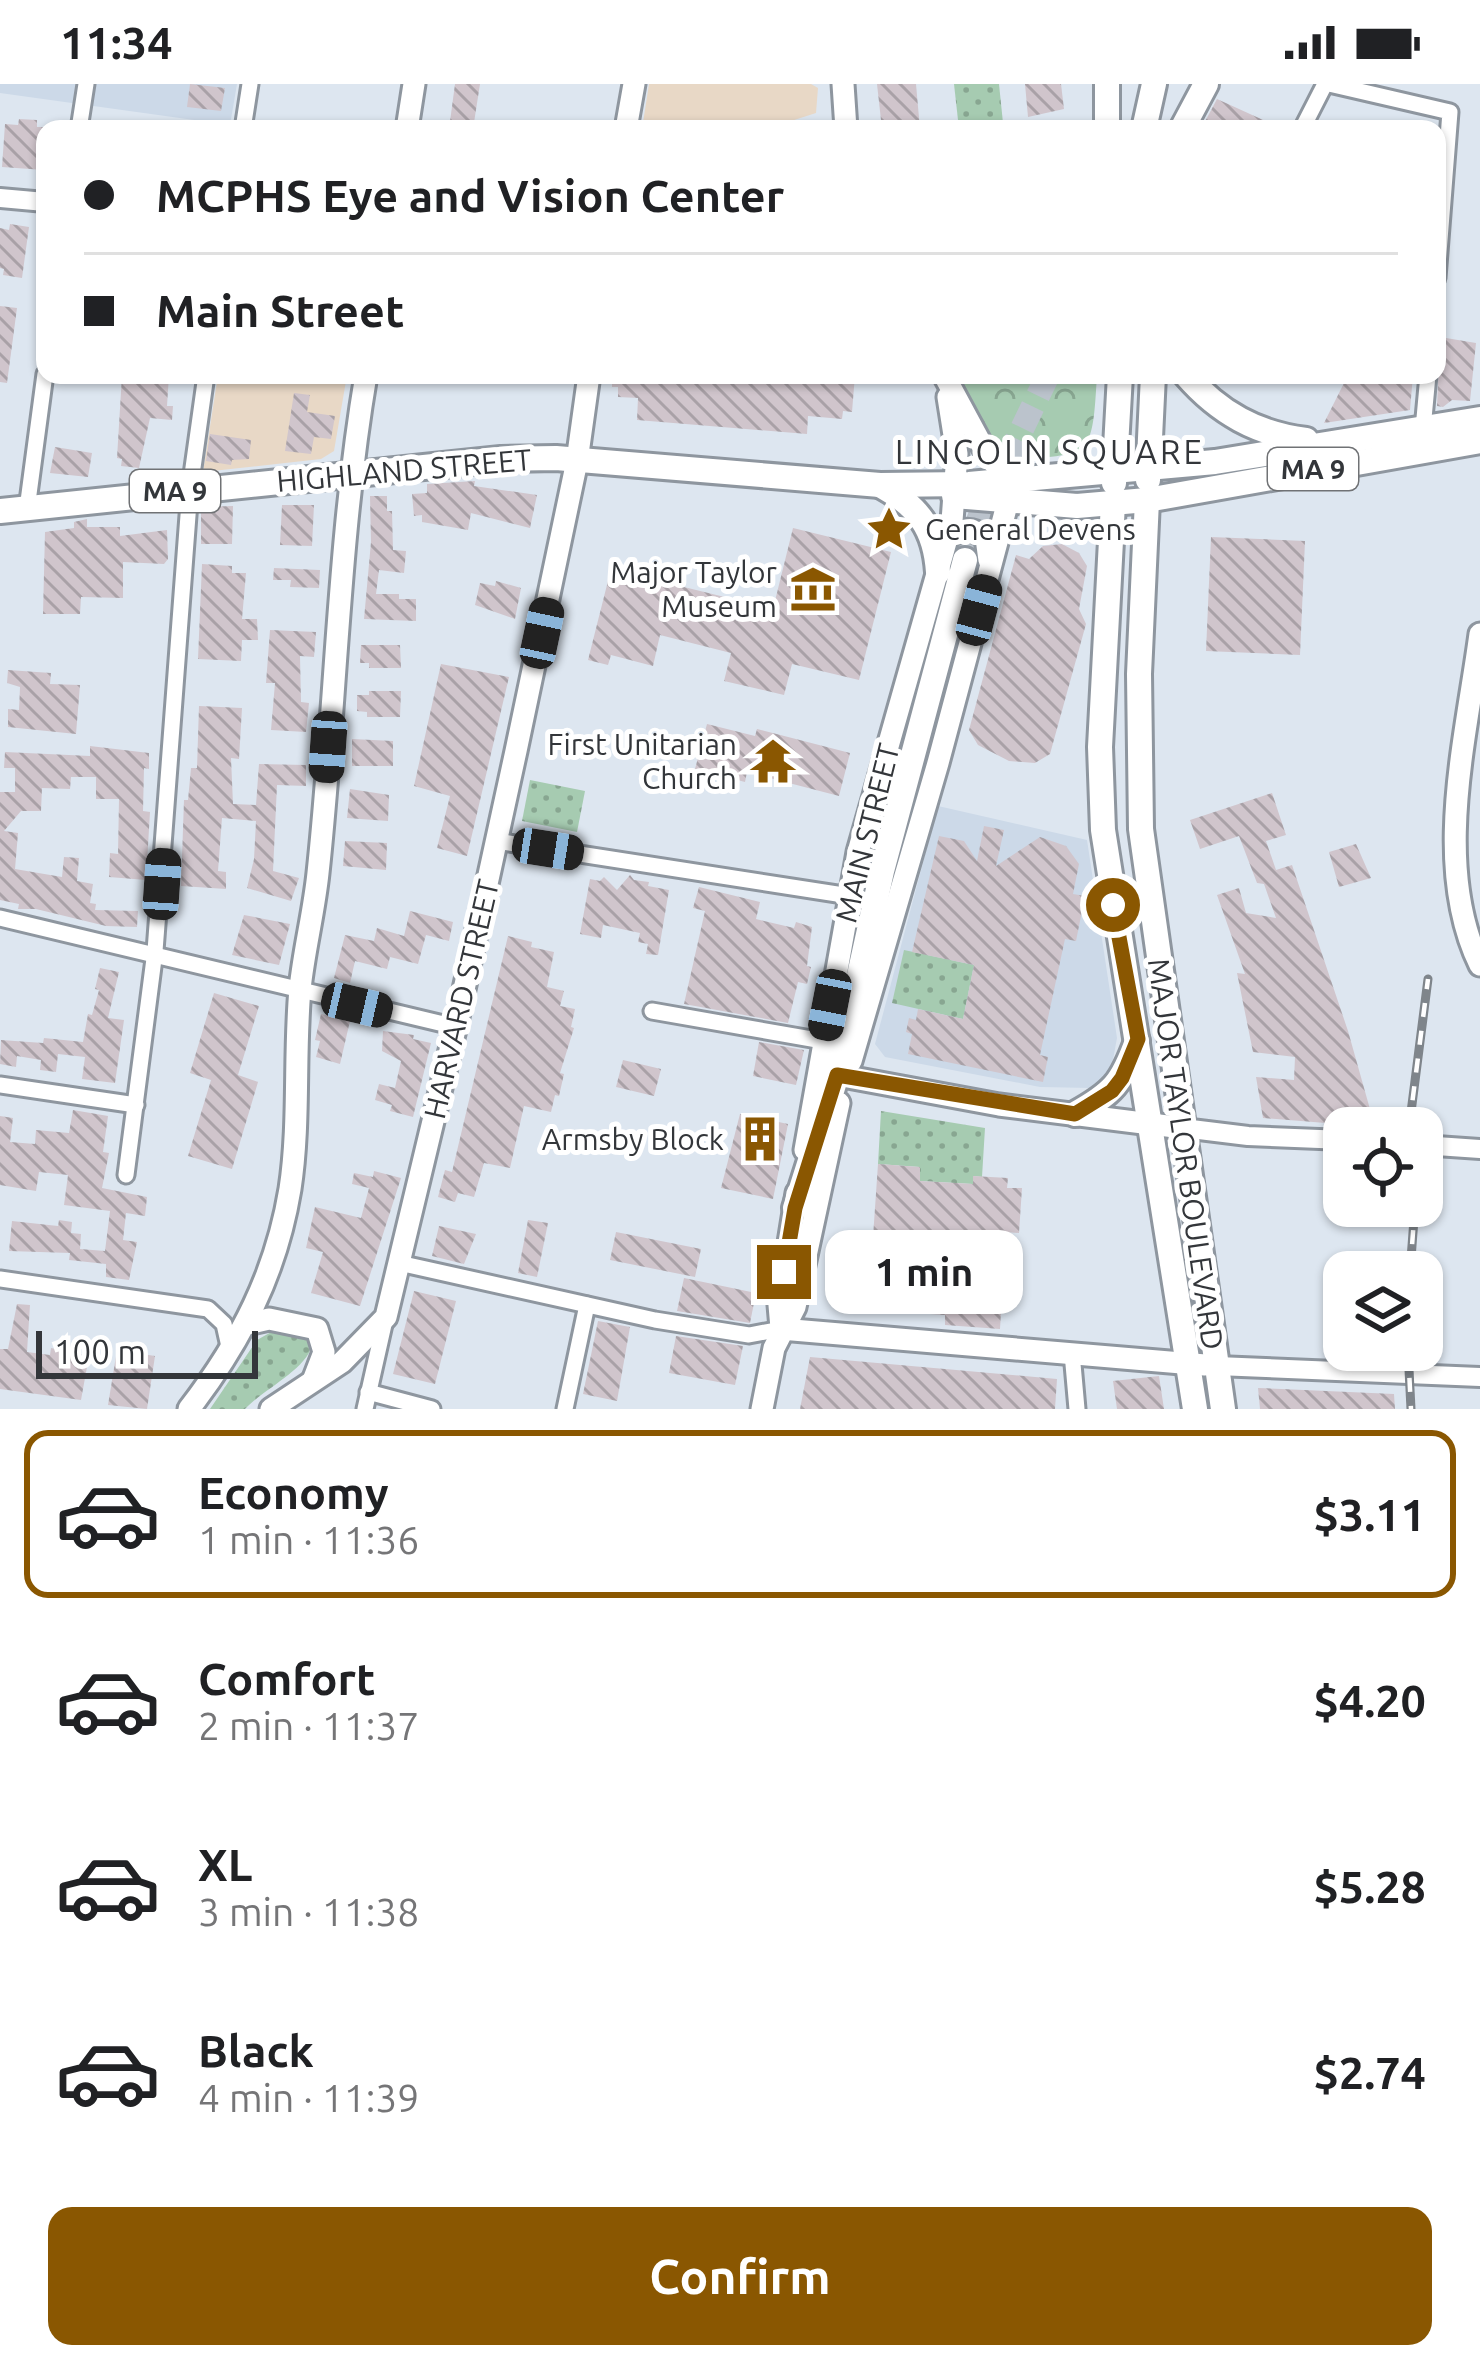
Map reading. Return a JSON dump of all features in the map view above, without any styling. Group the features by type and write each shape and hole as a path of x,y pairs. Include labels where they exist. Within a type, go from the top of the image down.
{"main road":[{"path":"409,120 415,84"},
{"path":"628,120 634,84"},
{"path":"843,84 845,120"},
{"path":"1106,84 1107,120"},
{"path":"1141,84 1141,120"},
{"path":"1144,120 1154,84"},
{"path":"1182,120 1192,84"},
{"path":"1185,120 1205,84"},
{"path":"194,1405 247,1324 273,1264 290,1186 300,992 318,876 350,473 365,384"},
{"name":"HARVARD STREET","path":"386,1317 456,1027 577,461 589,384"},
{"name":"MAIN STREET","path":"762,1409 781,1329 779,1304 858,852 957,490 954,420 944,384"},
{"path":"947,384 1008,490"},
{"name":"MAJOR TAYLOR BOULEVARD","path":"1119,384 1101,791 1117,932 1195,1409"},
{"name":"MAJOR TAYLOR BOULEVARD","path":"1153,384 1139,674 1141,830 1223,1409"},
{"path":"1195,384 1216,405 1265,433 1326,444"},
{"name":"MA 9","path":"957,490 1008,490 1480,419"},
{"name":"MA 9","path":"1008,490 1077,506 1147,500 1480,440"},
{"name":"HIGHLAND STREET","path":"0,512 501,458 957,490"},
{"path":"880,485 923,517 934,537 938,572"},
{"name":"MAIN STREET","path":"781,1329 795,1307 841,1076 989,572 1008,490"},
{"path":"948,536 968,530 986,538 989,572"},
{"path":"795,1208 841,1076 882,871 965,560"},
{"path":"1480,634 1455,841 1459,904 1480,965"},
{"path":"1075,1114 1112,1091 1138,1039"},
{"path":"841,1076 1183,1128"},
{"path":"271,1409 357,1350 386,1317"},
{"path":"247,1324 269,1319 316,1329 325,1352 312,1380"},
{"path":"781,1329 1217,1366"}],"street":[{"path":"80,120 86,84"},
{"path":"244,120 250,84"},
{"path":"1308,120 1327,84 1450,112 1446,163"},
{"path":"0,198 36,201"},
{"path":"27,509 44,384"},
{"path":"125,1175 154,956 190,489 205,384"},
{"path":"1423,429 1427,384"},
{"path":"496,841 850,896"},
{"path":"0,918 456,1027"},
{"path":"652,1011 823,1041"},
{"path":"0,1085 136,1105"},
{"path":"1183,1128 1323,1139"},
{"path":"1443,1146 1480,1149"},
{"path":"399,1263 749,1335 781,1329"},
{"path":"0,1279 208,1309 224,1324 230,1353"},
{"path":"565,1409 587,1305"},
{"name":"HARVARD STREET","path":"366,1401 386,1317"},
{"path":"1072,1353 1077,1409"},
{"path":"1217,1366 1480,1377"},
{"path":"366,1401 432,1409"}],"shaded area":[{"path":"0,84 237,84 231,120 194,120 0,93"},
{"path":"649,84 811,84 818,88 816,113 794,120 643,120"},
{"path":"217,384 345,384 334,451 321,459 203,472"},
{"path":"938,806 1087,840 1117,1038 1110,1076 1091,1088 1040,1087 885,1057 875,1044"}],"green space":[{"path":"954,84 999,84 1003,120 958,120"},
{"name":"LINCOLN SQUARE","path":"963,384 1096,384 1093,422 1083,446 1058,456 1011,460 1002,455"},
{"path":"530,780 585,791 577,832 522,821"},
{"path":"904,950 974,965 963,1019 892,1003"},
{"path":"881,1111 985,1128 982,1177 974,1176 973,1184 920,1181 920,1167 878,1164"},
{"path":"273,1331 304,1335 312,1346 308,1355 245,1409 210,1409 257,1340"}],"building":[{"path":"190,84 225,88 221,111 187,107"},
{"path":"455,84 480,84 474,120 450,120"},
{"path":"877,84 916,84 919,120 881,120"},
{"path":"1025,84 1061,84 1064,109 1028,117"},
{"path":"1217,99 1263,120 1206,120"},
{"path":"19,119 37,120 36,169 2,167 5,124 18,125"},
{"path":"10,224 29,227 22,278 3,275 0,268 0,228 9,230"},
{"path":"0,306 17,308 7,383 0,382"},
{"path":"1446,338 1476,343 1470,401 1452,400 1437,406 1438,384 1446,384"},
{"path":"121,384 168,384 172,420 150,418 139,468 121,466 122,459 117,458"},
{"path":"854,384 852,412 843,411 842,419 808,416 807,434 637,420 638,398 618,397 618,387 612,387"},
{"path":"1344,384 1412,384 1410,410 1324,423"},
{"path":"294,393 310,395 307,412 335,416 331,439 314,437 311,454 285,451"},
{"path":"210,434 251,440 249,459 232,460 231,465 206,461"},
{"path":"55,447 92,453 88,477 50,473"},
{"path":"475,481 474,486 537,495 530,528 471,513 468,530 422,522 422,515 414,516 412,494 427,493 427,484"},
{"path":"370,496 387,496 393,550 406,551 404,573 379,570 376,594 416,599 416,621 364,619"},
{"path":"282,505 314,505 312,546 280,545"},
{"path":"233,506 232,544 201,544 201,507"},
{"path":"87,519 87,527 120,527 120,536 167,530 168,559 164,564 123,562 123,598 81,597 80,614 43,614 45,532 74,528 74,522"},
{"path":"793,528 891,552 859,680 792,664 784,695 724,681 731,653 660,635 653,666 611,655 608,665 588,660 611,569 773,609"},
{"path":"1211,537 1305,541 1300,655 1206,651"},
{"path":"1062,544 1079,553 1087,566 1079,609 1086,624 1050,754 1035,763 1009,761 978,745 969,730 1016,555 1029,559 1043,546"},
{"path":"202,564 232,566 232,573 246,573 242,619 257,619 258,640 242,640 241,661 198,659"},
{"path":"274,568 320,570 319,588 290,587 291,580 273,580"},
{"path":"496,581 521,588 515,619 475,605 480,583 495,586"},
{"path":"270,630 316,632 314,657 300,656 301,702 309,703 306,732 271,730 275,683 266,683"},
{"path":"361,645 400,645 401,668 369,668 369,663 360,663"},
{"path":"441,664 509,677 467,856 437,848 450,796 414,786"},
{"path":"8,670 51,673 50,684 80,685 76,734 8,727 8,709 19,710 20,687 7,683"},
{"path":"369,691 401,691 400,717 367,717 367,712 357,711 357,695 369,695"},
{"path":"199,706 242,708 239,759 231,758 233,804 256,805 259,764 306,765 306,786 277,785 273,871 299,878 291,901 247,888 256,821 222,818 218,871 226,872 226,889 181,886 184,800 188,800 191,768 197,768"},
{"name":"First Unitarian Church","path":"707,724 755,736 757,729 850,753 839,796 747,772 745,782 695,769"},
{"path":"352,739 393,741 393,766 352,766"},
{"path":"90,746 149,753 149,769 144,768 143,811 150,812 146,880 109,877 110,853 118,854 119,799 96,799 96,777 71,777 70,789 42,788 41,811 21,811 4,831 18,833 15,869 62,877 64,857 79,858 77,881 93,884 90,903 96,904 95,910 138,911 137,927 106,926 18,909 19,904 0,900 0,792 15,792 15,768 4,768 5,752 90,756"},
{"path":"350,789 389,795 388,821 347,818"},
{"path":"1272,793 1286,835 1266,841 1276,870 1292,865 1369,1107 1323,1107 1323,1123 1263,1118 1256,1077 1294,1080 1295,1057 1253,1052 1237,973 1245,974 1217,895 1239,888 1246,913 1276,918 1239,836 1200,849 1190,820"},
{"path":"984,826 1004,830 996,866 1040,837 1066,846 1079,864 1073,894 1085,896 1076,941 1065,939 1040,1055 1048,1057 1043,1082 908,1054 909,1018 916,1020 918,1009 963,1019 974,965 912,952 939,836 964,841 977,861"},
{"path":"345,841 387,843 386,870 343,866"},
{"path":"1356,844 1371,878 1339,887 1329,852"},
{"path":"630,875 649,882 648,886 669,890 658,955 646,954 648,944 638,942 640,933 603,925 601,938 580,934 590,879 604,877 617,890"},
{"path":"699,887 760,902 756,919 812,927 807,984 798,982 788,1023 684,1004 705,911 693,908"},
{"path":"410,911 453,922 449,941 426,935 418,964 390,957 387,969 355,961 350,983 334,978 345,935 374,941 377,928 404,936"},
{"path":"244,915 290,924 279,965 232,955"},
{"path":"508,936 554,952 547,987 564,991 560,1006 575,1009 574,1028 551,1112 524,1106 510,1168 484,1163 474,1197 458,1193 455,1202 438,1197 445,1170 452,1172"},
{"path":"100,968 119,972 108,1018 124,1020 115,1083 82,1079 85,1057 58,1054 56,1072 40,1070 41,1060 17,1056 16,1067 0,1064 1,1040 83,1042 99,990 95,989"},
{"path":"214,993 259,1006 238,1075 258,1082 232,1169 188,1156 211,1080 190,1073"},
{"path":"321,1014 350,1021 340,1064 316,1057"},
{"path":"383,1031 414,1035 413,1039 431,1043 413,1117 390,1111 392,1105 375,1100 379,1084 395,1088 401,1061 382,1051"},
{"path":"759,1042 804,1050 796,1085 753,1076"},
{"path":"623,1060 661,1069 654,1096 616,1087"},
{"path":"73,1110 108,1116 103,1152 109,1153 102,1188 147,1197 145,1216 126,1213 123,1240 137,1242 129,1280 106,1277 106,1264 69,1260 70,1253 9,1251 12,1221 58,1226 59,1220 72,1222 71,1233 81,1234 80,1249 105,1251 110,1211 64,1205 68,1175 39,1172 36,1191 0,1185 0,1116 13,1118 10,1142 35,1144 36,1130 69,1133"},
{"path":"740,1114 788,1124 773,1199 721,1188"},
{"path":"878,1164 920,1167 920,1181 973,1184 973,1176 1008,1178 1007,1188 1022,1188 1019,1233 1006,1232 1000,1329 945,1325 945,1315 868,1310 868,1301 834,1299 835,1279 870,1281"},
{"path":"374,1171 401,1178 360,1306 311,1293 323,1252 306,1248 315,1207 361,1218 369,1188 352,1184 354,1173 373,1177"},
{"path":"528,1220 548,1223 537,1277 518,1273"},
{"path":"439,1226 476,1234 464,1264 432,1256"},
{"path":"616,1232 701,1249 695,1277 610,1260"},
{"path":"684,1278 756,1293 750,1323 677,1311"},
{"path":"414,1291 456,1301 435,1384 393,1374"},
{"path":"17,1304 30,1305 27,1352 50,1355 51,1348 89,1356 81,1400 0,1389 0,1349 8,1349"},
{"path":"598,1321 630,1327 617,1401 583,1394"},
{"path":"676,1336 743,1346 735,1385 669,1373"},
{"path":"117,1350 155,1356 147,1409 108,1405"},
{"path":"810,1357 1057,1379 1055,1409 800,1409"},
{"path":"1159,1376 1164,1409 1117,1409 1113,1381"},
{"path":"1258,1388 1394,1394 1395,1409 1260,1409"}],"tunnel":[{"path":"965,560 979,518 1044,384"}],"railway":[{"path":"1412,1107 1428,979"},
{"path":"1412,1251 1413,1227"},
{"path":"1409,1371 1411,1409"}],"place":[{"name":"General Devens","path":"889,529"},
{"name":"Major Taylor Museum","path":"813,589"},
{"name":"First Unitarian Church","path":"773,761"},
{"name":"Armsby Block","path":"760,1139"}],"district":[{"name":"LINCOLN SQUARE","path":"1050,451"}],"route":[{"path":"784,1272 795,1208 837,1075 1075,1114 1112,1091 1138,1039 1113,905"}]}
